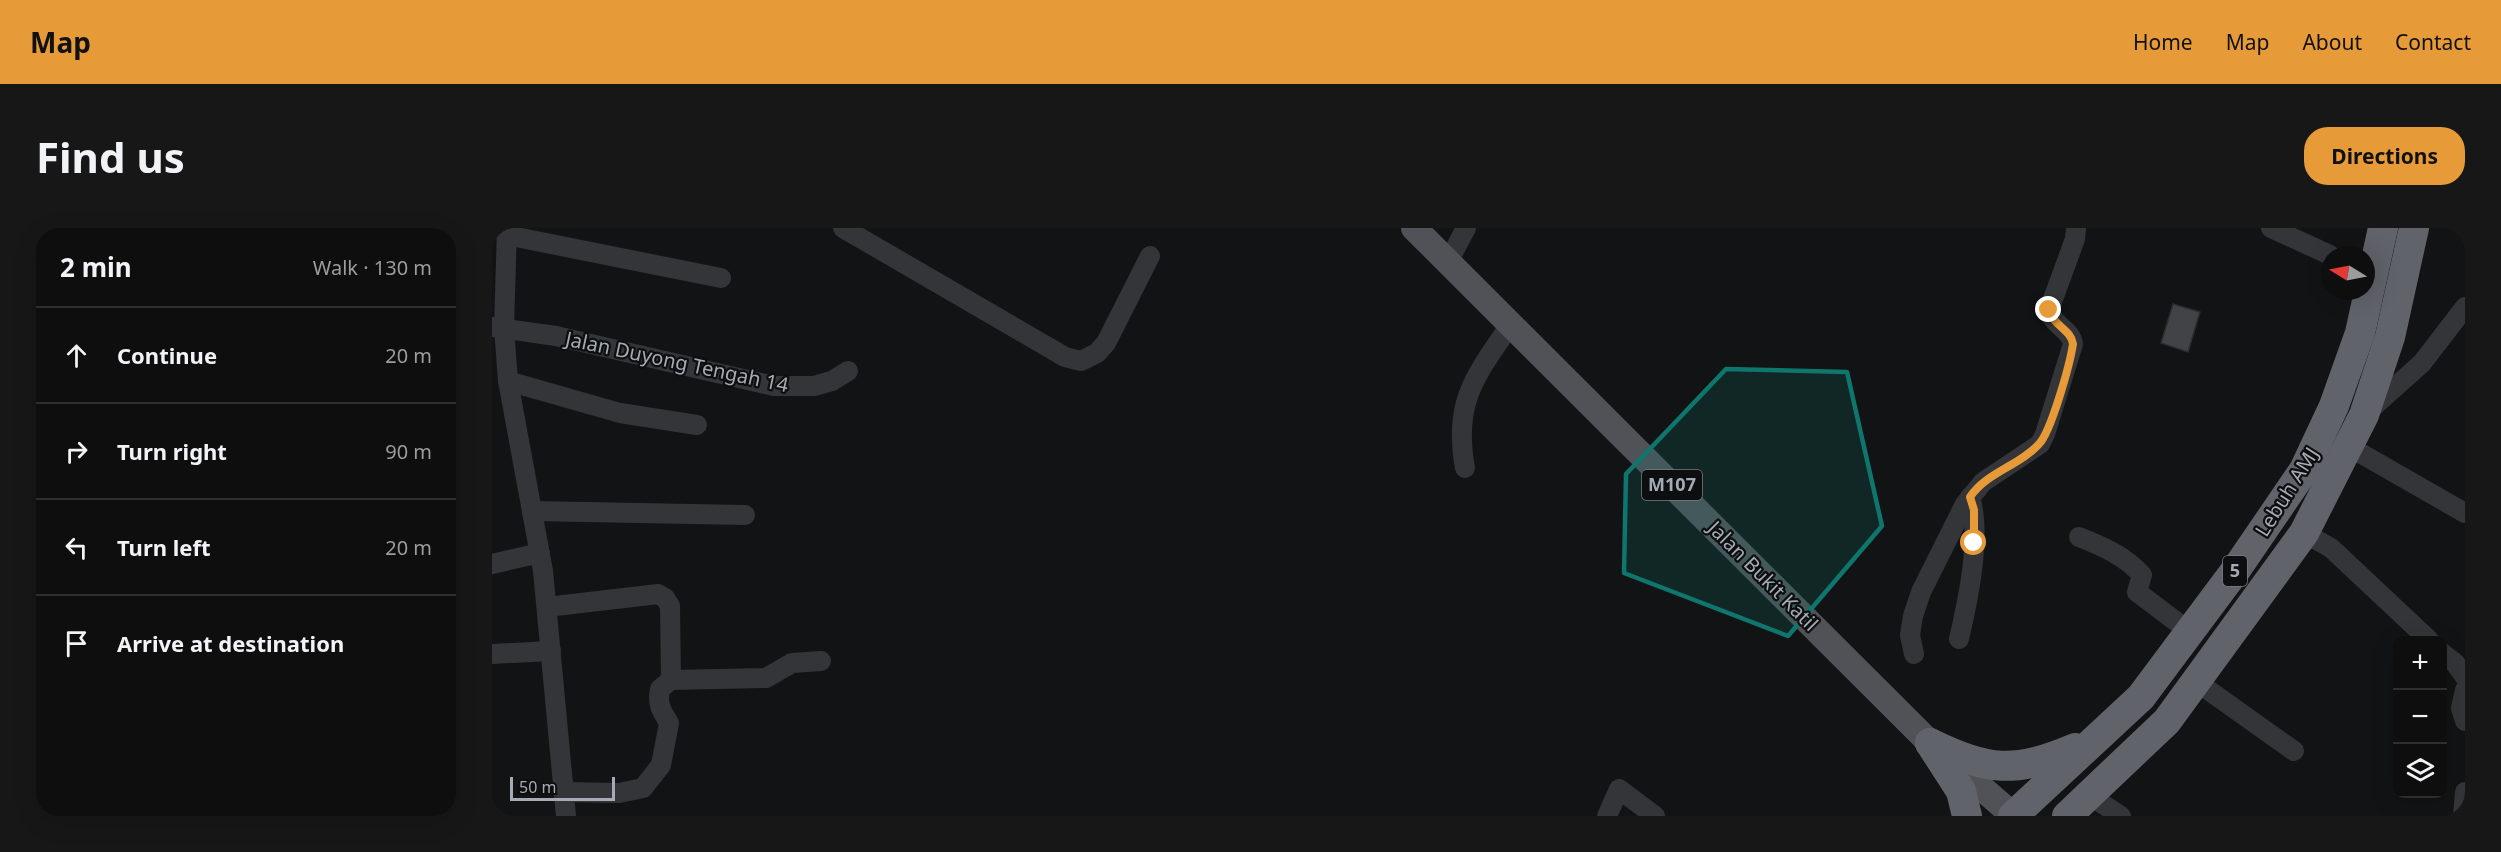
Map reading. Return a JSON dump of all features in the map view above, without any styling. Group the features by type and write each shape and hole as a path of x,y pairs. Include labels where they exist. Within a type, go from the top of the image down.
{"highway":[{"name":"Lebuh AMJ","path":"2375,256 2383,228"},
{"name":"Lebuh AMJ","path":"2067,816 2167,721 2304,532 2364,415 2390,337 2414,228"},
{"name":"Lebuh AMJ","path":"2014,816 2091,741 2141,697 2270,523 2304,470 2334,406 2360,333 2366,300"},
{"path":"1930,742 1984,765 2026,766 2091,741"},
{"path":"1930,742 1961,790 1967,816"}],"main road":[{"name":"Jalan Bukit Katil","path":"1414,228 1930,742 2014,816"}],"street":[{"path":"843,228 1065,357 1082,361 1097,353 1106,343 1150,256"},
{"path":"1448,262 1466,228"},
{"path":"1914,654 1910,635 1913,616 1921,592 1970,497 1983,482 2040,444 2045,434 2073,344 2069,335 2053,321 2049,310 2075,239 2076,228"},
{"path":"2271,228 2321,251"},
{"path":"566,816 540,553 502,376 498,327 506,232 721,278"},
{"path":"2364,415 2414,371 2465,307"},
{"path":"1465,468 1460,426 1464,408 1481,368 1511,324"},
{"name":"Jalan Duyong Tengah 14","path":"498,327 556,336 774,386 814,386 832,381 848,371"},
{"path":"502,376 620,413 697,425"},
{"path":"2348,446 2465,513"},
{"path":"1959,639 1971,588 1974,510 1970,497"},
{"path":"532,511 745,515"},
{"path":"2304,532 2331,548 2425,636"},
{"path":"2079,537 2108,549 2137,569 2142,575 2137,592 2190,632"},
{"path":"492,564 540,553"},
{"path":"547,607 658,594 665,598 670,606 671,680"},
{"path":"492,654 551,651"},
{"path":"2447,657 2455,663 2465,677"},
{"path":"564,792 620,793 643,788 661,765 669,723 658,704 658,696 660,688 671,680 766,678 792,663 821,661"},
{"path":"2197,682 2294,750"},
{"path":"2465,690 2461,708 2465,721"},
{"path":"1607,816 1619,789 1655,816"},
{"path":"2463,816 2465,792"},
{"path":"2089,795 2121,816"}],"highlighted area":[{"path":"1726,369 1847,372 1882,526 1788,636 1624,573 1626,474"}],"building":[{"path":"2173,304 2200,312 2188,352 2161,343"}],"route":[{"path":"1974,543 1974,510 1970,497 1973,491 2002,468 2040,444 2053,412 2073,344 2072,338 2053,321 2049,310"}]}
